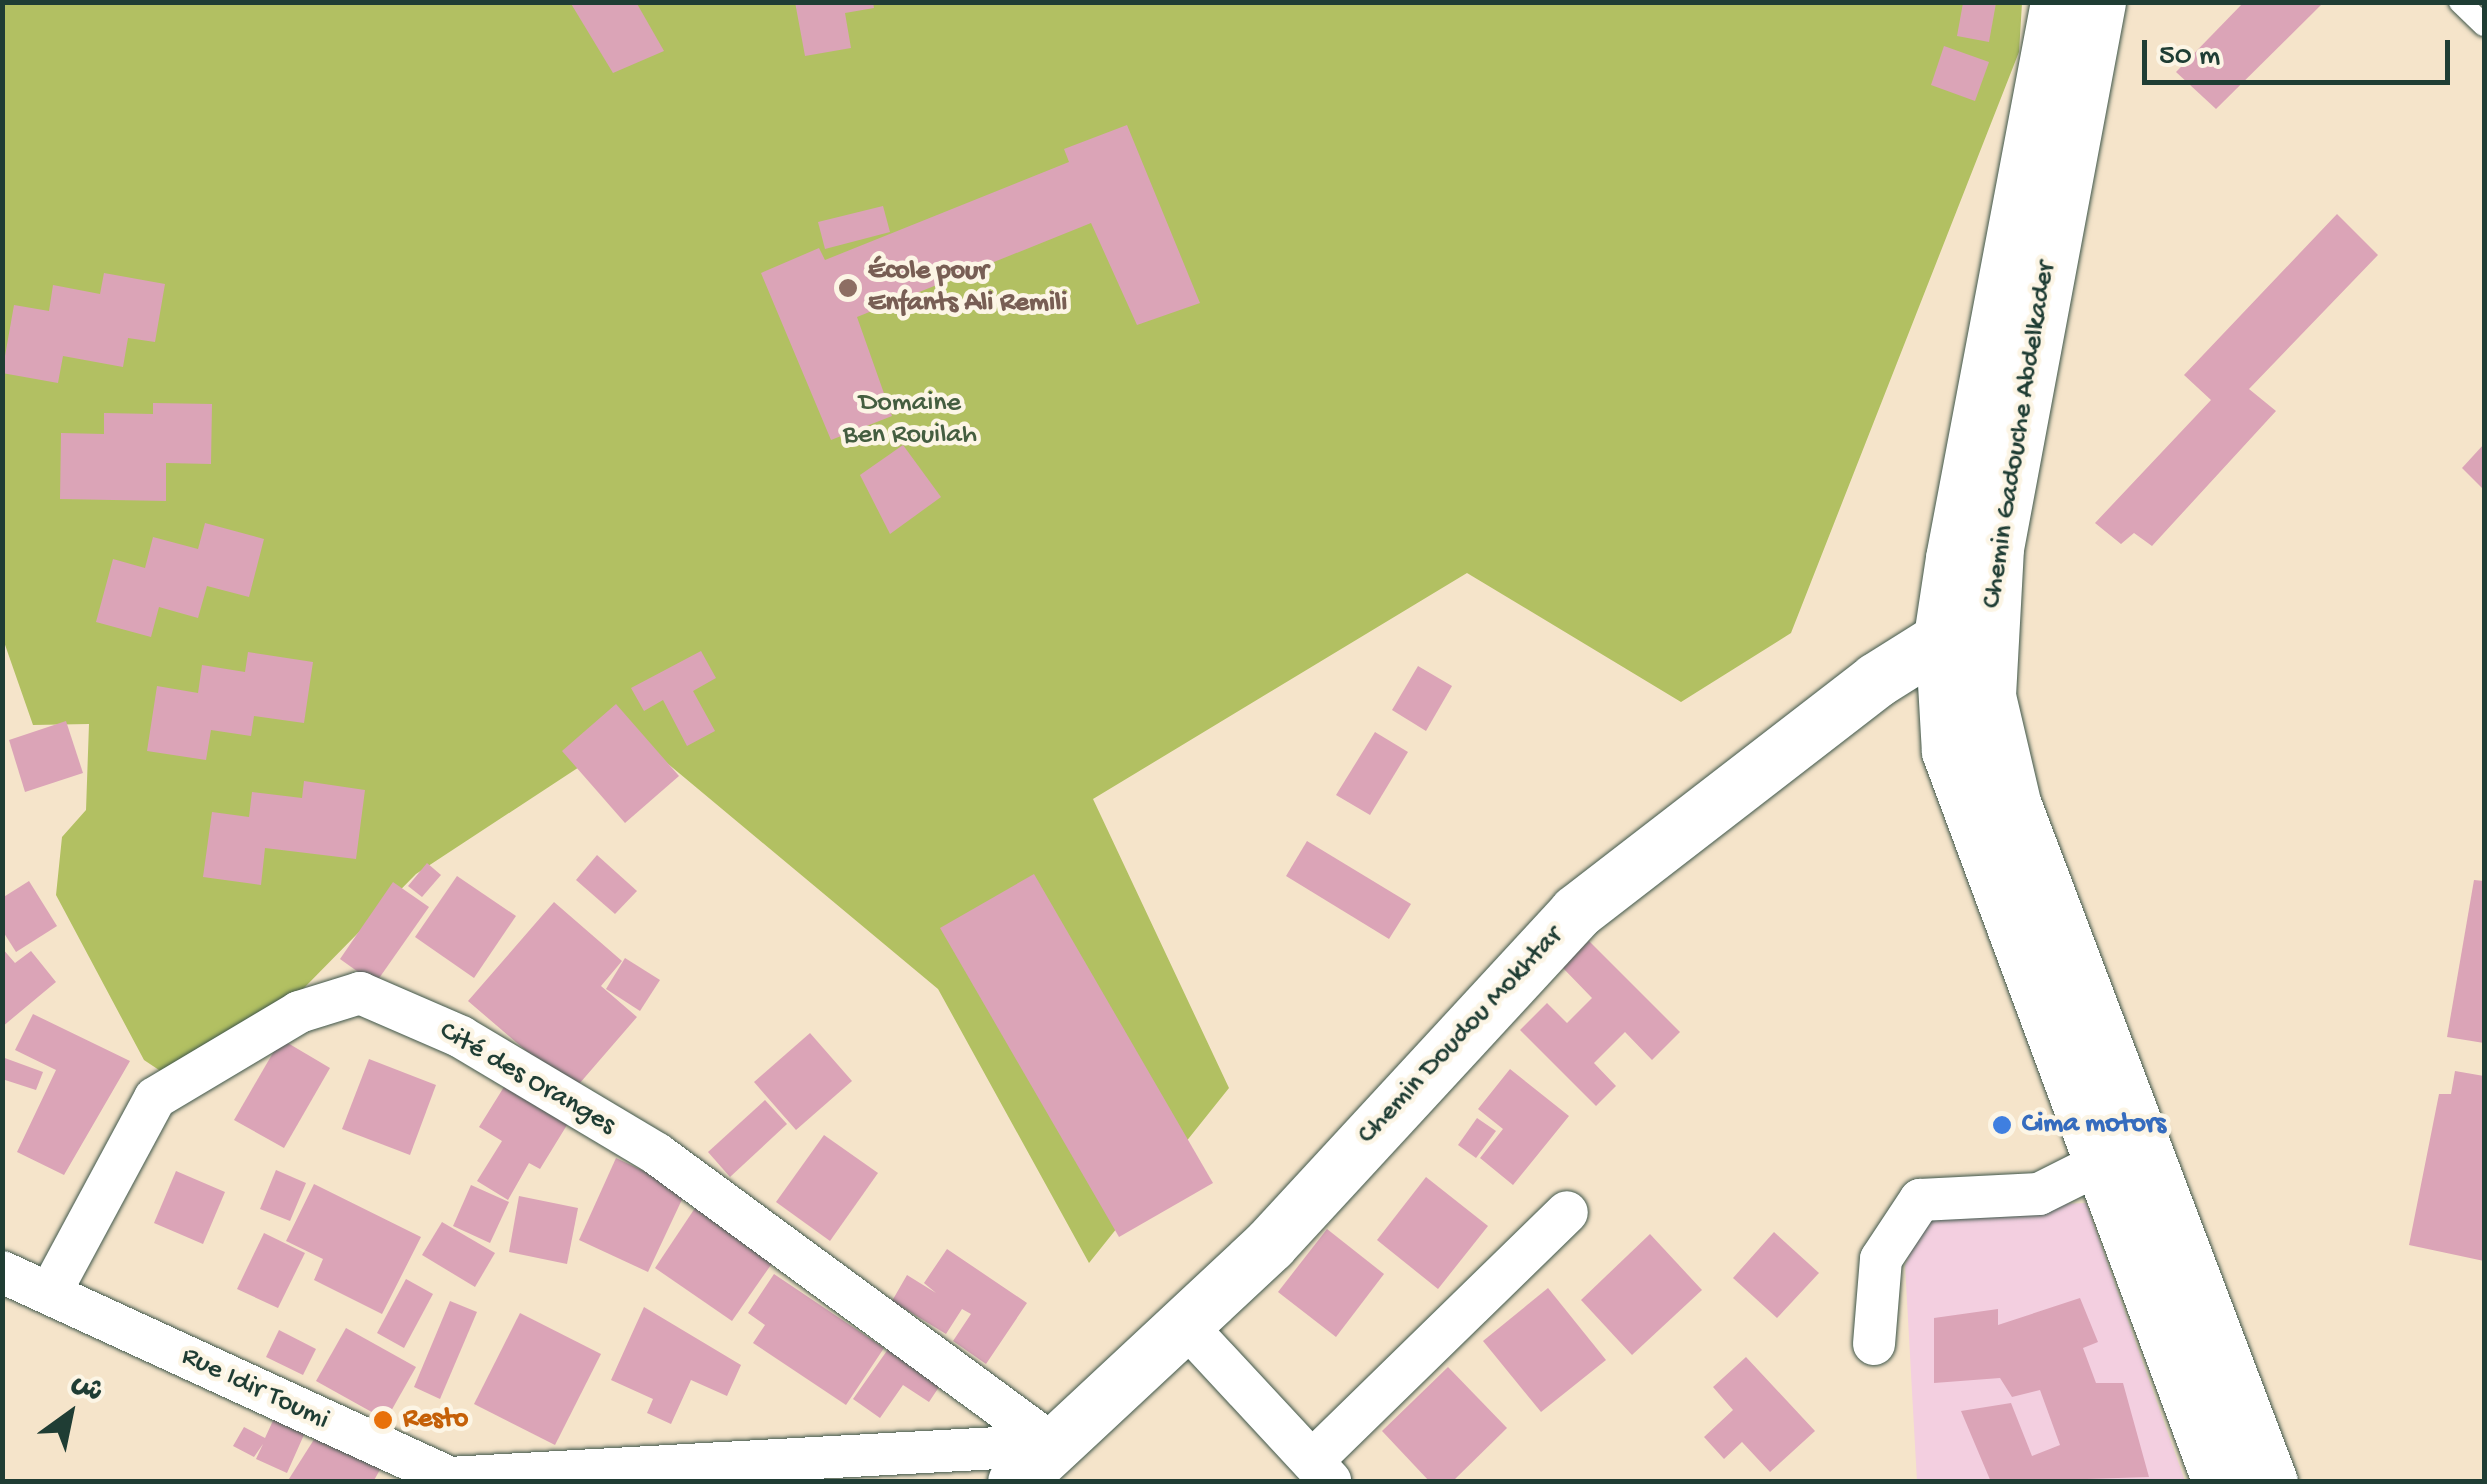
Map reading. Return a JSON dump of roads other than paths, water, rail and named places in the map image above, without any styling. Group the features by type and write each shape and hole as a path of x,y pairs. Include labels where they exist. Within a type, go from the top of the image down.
{"main road":[{"name":"Chemin Gadouche Abdelkader","path":"2058,2 1942,631 1948,751 2220,1482"},
{"name":"Chemin Gadouche Abdelkader","path":"2098,2 1991,599 1988,668 2012,804 2270,1482"},
{"name":"Chemin Doudou Mokhtar","path":"1015,1482 1188,1328 1576,912 1942,631 1974,621 1991,599"},
{"path":"1942,631 1988,668"}],"street":[{"name":"Cité des Oranges","path":"50,1294 155,1098 300,1012 360,994 460,1037 657,1154 1054,1444"},
{"path":"1874,1344 1882,1259 1920,1200 2039,1194 2101,1163"},
{"path":"1188,1328 1321,1471 1567,1212"},
{"name":"Rue Idir Toumi","path":"2,1272 448,1480 1054,1444"}],"lane":[{"path":"2460,2 2484,24"}],"place":[{"name":"École pour Enfants Ali Remili","path":"848,288"},
{"name":"Cima motors","path":"2002,1125"},
{"name":"Resto","path":"383,1420"}],"park label":[{"name":"Domaine Ben Rouilah","path":"910,420"}]}
